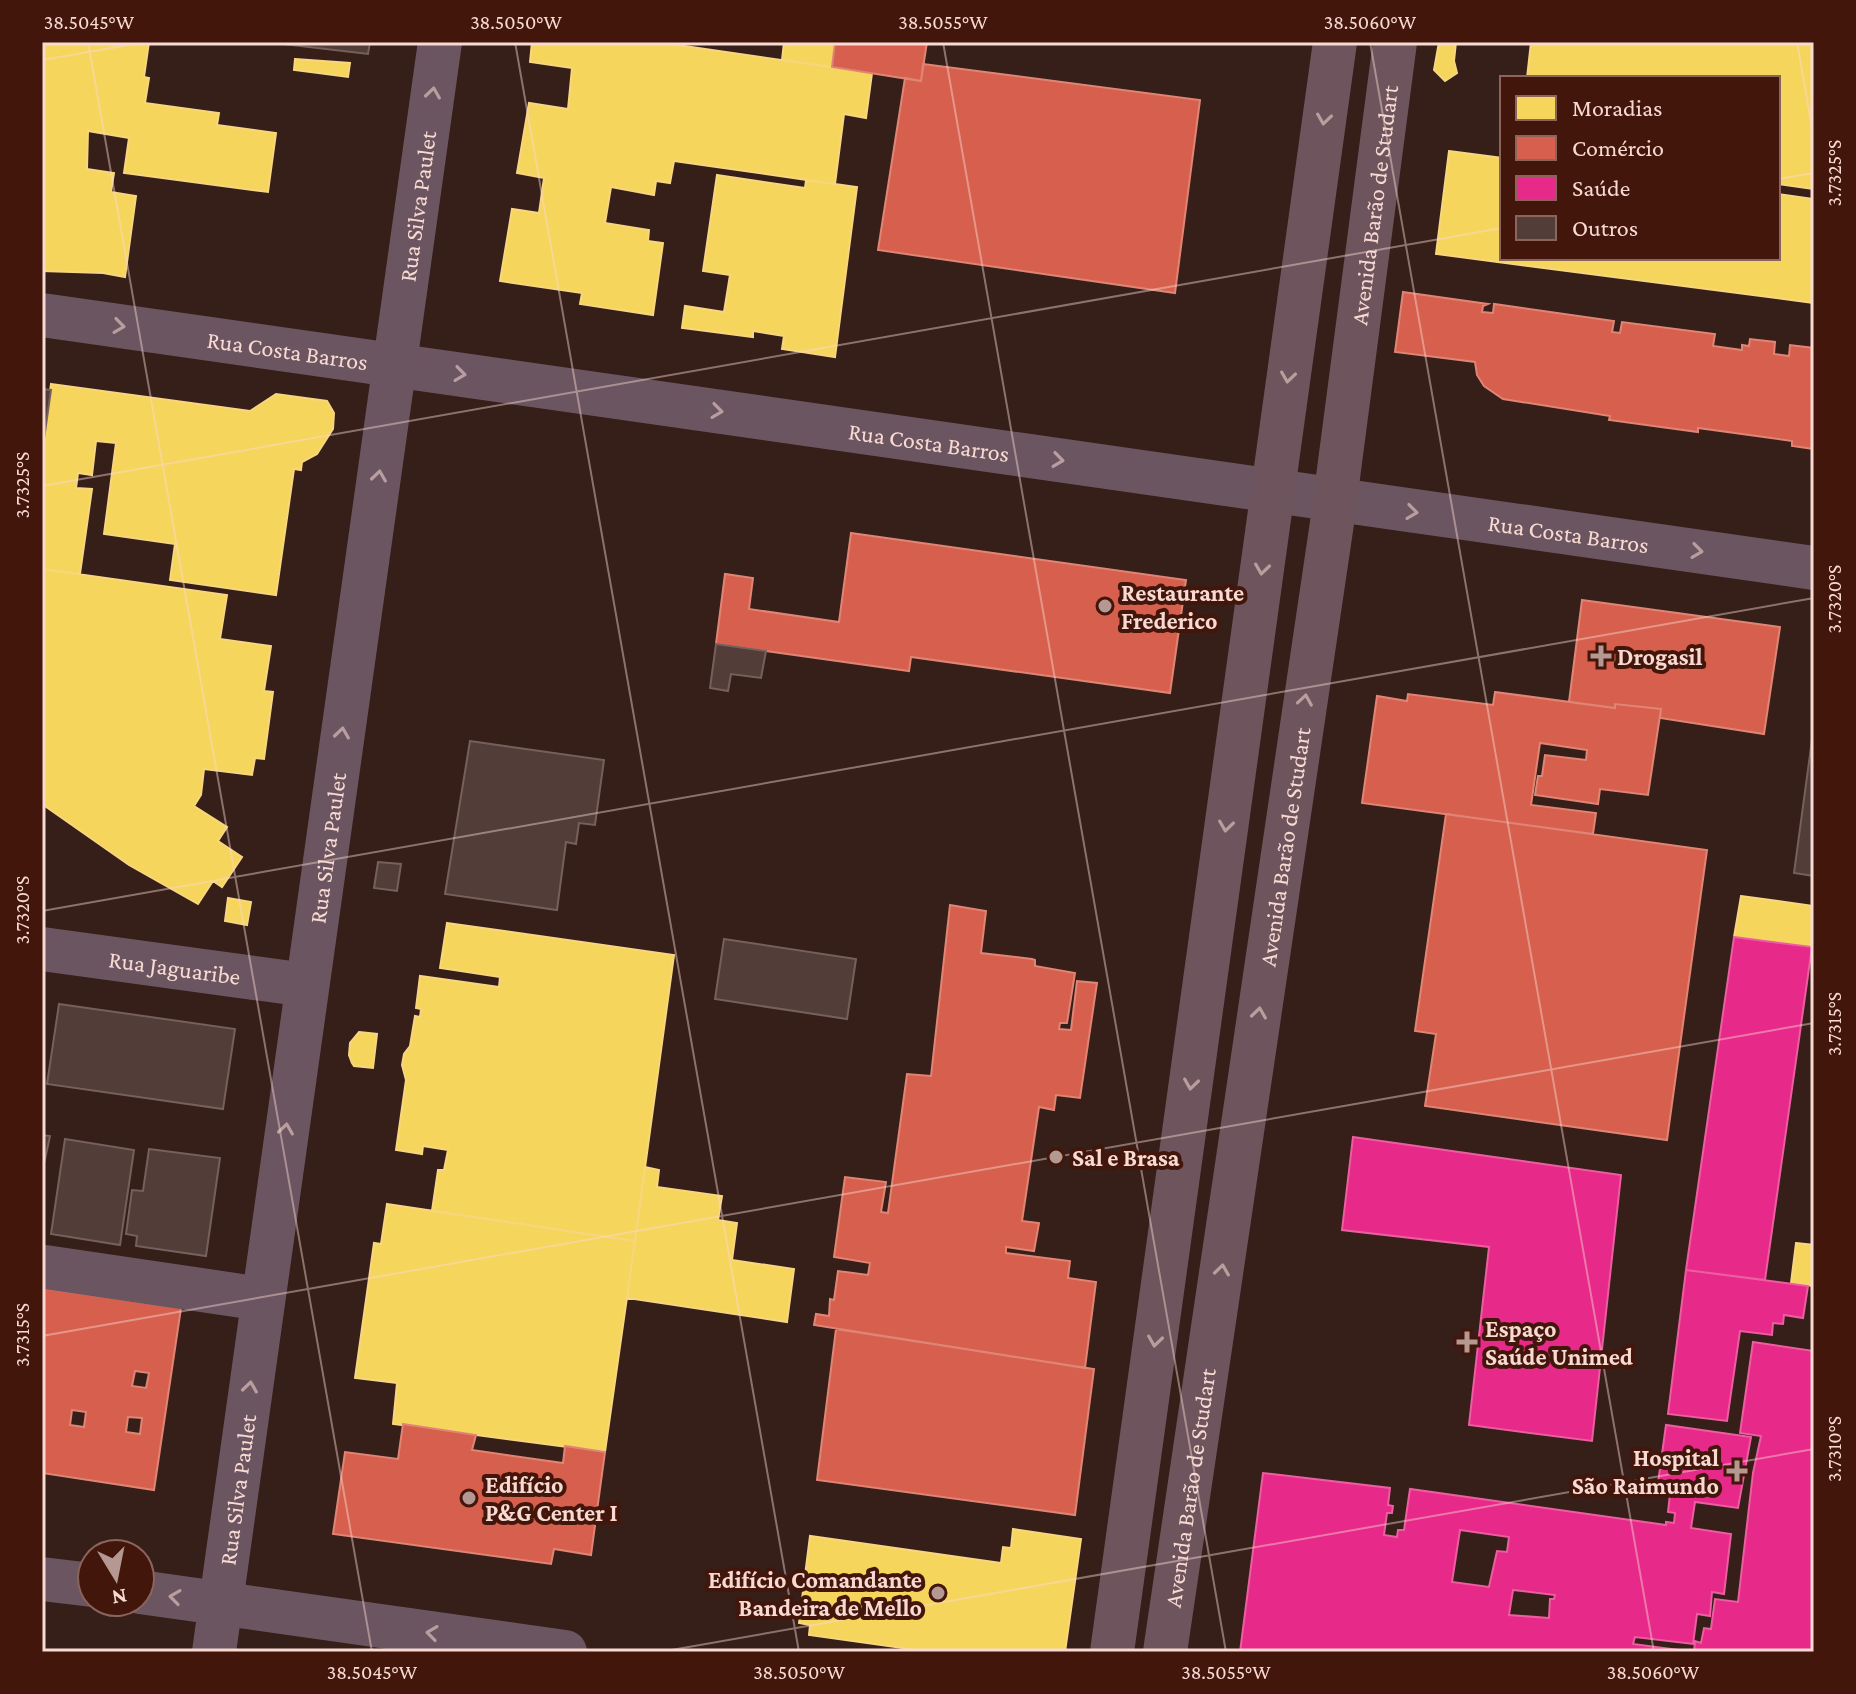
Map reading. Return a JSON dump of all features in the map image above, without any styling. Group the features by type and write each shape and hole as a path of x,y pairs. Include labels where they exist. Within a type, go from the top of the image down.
{"main road":[{"path":"1112,1652 1335,42"},
{"name":"Avenida Barão de Studart","path":"1165,1652 1334,501 1395,42"}],"street":[{"name":"Rua Silva Paulet","path":"214,1652 440,42"},
{"name":"Rua Costa Barros","path":"42,315 1814,568"},
{"name":"Rua Jaguaribe","path":"42,949 306,985"},
{"path":"45,1267 262,1299"},
{"path":"42,1579 76,1583"},
{"path":"156,1594 565,1652"}],"building: Moradias":[{"path":"42,42 149,42 144,77 149,78 145,103 219,113 217,125 276,133 268,192 124,173 129,138 88,131 87,169 114,173 111,192 136,196 125,277 103,273 42,271"},
{"path":"532,42 657,42 872,73 866,118 844,114 835,184 674,161 670,183 656,181 654,195 611,187 605,223 649,230 648,241 663,243 653,315 580,304 582,293 500,281 512,209 539,213 544,178 517,173 529,103 568,109 572,68 530,62"},
{"path":"784,42 835,42 832,67 782,60"},
{"path":"1439,42 1456,42 1454,61 1457,73 1445,81 1434,70"},
{"path":"1531,42 1814,42 1814,189 1780,184 1780,76 1527,76"},
{"path":"295,59 350,63 348,77 294,70"},
{"path":"1449,151 1500,158 1500,260 1780,260 1780,194 1814,199 1814,303 1436,254"},
{"path":"717,175 805,188 806,180 857,187 835,357 782,349 784,336 753,331 753,337 682,328 685,306 724,312 730,275 703,271"},
{"path":"51,384 250,411 276,394 327,401 334,413 333,429 317,454 302,462 301,470 294,469 276,595 170,580 175,544 104,534 116,443 96,441 92,475 78,473 76,488 92,489 80,574 42,569 42,453"},
{"path":"42,569 227,595 220,639 271,646 264,691 273,692 264,759 255,758 252,775 204,769 201,795 194,806 227,827 218,841 242,857 222,887 213,881 198,904 129,865 42,804"},
{"path":"1741,896 1814,906 1814,947 1734,937"},
{"path":"228,898 251,902 247,925 225,921"},
{"path":"447,923 674,955 635,1241 432,1211 438,1170 444,1170 448,1150 423,1146 422,1154 396,1150 406,1080 402,1065 404,1054 410,1046 415,1016 420,1017 421,1009 416,1008 420,976 499,987 500,977 440,968"},
{"path":"359,1032 377,1034 373,1068 354,1066 352,1063 350,1043"},
{"path":"645,1167 659,1170 657,1187 722,1196 718,1220 737,1223 732,1260 794,1269 787,1322 627,1298"},
{"path":"387,1204 635,1241 605,1452 393,1424 397,1383 355,1378 374,1243 381,1244"},
{"path":"1796,1243 1814,1245 1814,1286 1791,1283"},
{"name":"Edifício Comandante Bandeira de Mello","path":"1013,1529 1081,1539 1065,1652 931,1652 809,1635 810,1625 799,1623 810,1536 1001,1563 1003,1547 1011,1548"}],"building: Comércio":[{"path":"835,42 927,42 921,81 832,67"},
{"path":"923,64 1200,100 1175,293 878,250 905,78 921,81"},
{"path":"1403,292 1488,304 1483,306 1482,312 1493,313 1494,304 1614,321 1612,332 1620,333 1622,322 1715,334 1713,346 1742,350 1742,345 1749,346 1750,339 1775,342 1774,354 1789,356 1790,345 1814,348 1814,449 1792,446 1792,441 1609,420 1610,416 1503,399 1484,386 1477,375 1475,362 1395,352"},
{"path":"851,533 1186,580 1170,693 911,657 909,671 716,644 725,574 753,578 749,609 839,622"},
{"path":"1582,600 1780,627 1764,734 1660,718 1661,709 1615,704 1615,708 1569,702"},
{"path":"1495,692 1615,708 1615,704 1661,709 1648,795 1600,789 1598,804 1535,795 1545,755 1586,760 1587,750 1540,743 1531,805 1596,813 1593,834 1362,803 1377,696 1407,701 1408,694 1493,705"},
{"path":"1446,814 1707,850 1667,1140 1425,1106 1436,1034 1415,1031"},
{"path":"950,905 986,911 981,953 1032,959 1035,966 1075,973 1067,1023 1060,1023 1059,1029 1071,1030 1077,981 1097,983 1080,1098 1056,1095 1054,1110 1039,1107 1022,1221 1039,1223 1034,1251 1006,1247 1006,1253 1070,1261 1068,1278 1096,1282 1085,1368 814,1325 816,1314 829,1316 838,1271 868,1275 870,1263 834,1257 845,1177 886,1182 881,1212 888,1213 907,1074 931,1076"},
{"path":"42,1288 181,1308 154,1490 42,1473","holes":["135,1371 149,1373 146,1388 132,1386","72,1410 86,1412 84,1427 70,1425","128,1417 142,1418 140,1434 126,1432"]},
{"path":"836,1329 1094,1369 1075,1515 817,1480"},
{"name":"Edifício P&G Center I","path":"403,1424 476,1435 472,1450 563,1463 565,1446 605,1452 591,1555 554,1549 551,1564 333,1534 345,1452 398,1459"}],"building: Saúde":[{"path":"1734,937 1812,947 1765,1280 1686,1270"},
{"path":"1353,1137 1621,1175 1592,1441 1469,1425 1489,1247 1342,1230"},
{"path":"1686,1270 1808,1286 1803,1318 1784,1315 1783,1324 1773,1323 1772,1335 1740,1331 1727,1421 1668,1414"},
{"path":"1753,1342 1814,1351 1814,1652 1694,1652 1695,1641 1701,1643 1704,1628 1711,1629 1715,1599 1738,1602 1753,1473 1761,1436 1740,1433"},
{"path":"1666,1425 1751,1437 1738,1508 1695,1502 1691,1528 1731,1534 1724,1594 1712,1592 1710,1616 1697,1614 1693,1644 1635,1637 1633,1644 1694,1652 1240,1652 1263,1473 1390,1488 1388,1505 1393,1506 1392,1513 1387,1513 1384,1535 1397,1537 1398,1530 1404,1530 1410,1489 1666,1525 1666,1522 1674,1523 1675,1513 1668,1512 1671,1485 1658,1483","holes":["1460,1530 1509,1537 1507,1552 1497,1551 1489,1587 1452,1582","1513,1590 1555,1595 1554,1599 1550,1599 1549,1618 1509,1615"]}],"building: Outros":[{"path":"266,42 370,42 368,54"},
{"path":"42,389 51,390 42,453"},
{"path":"716,644 766,651 761,678 731,674 728,691 710,688"},
{"path":"1814,725 1814,876 1794,873"},
{"path":"470,741 604,760 595,825 579,823 576,844 566,842 557,910 445,894"},
{"path":"378,862 401,864 397,891 374,888"},
{"path":"724,939 856,959 847,1019 715,999"},
{"path":"59,1004 235,1029 223,1109 47,1084"},
{"path":"42,1135 50,1136 42,1173"},
{"path":"65,1139 134,1150 120,1245 51,1234"},
{"path":"149,1149 220,1158 206,1256 136,1246 137,1236 126,1234 132,1190 143,1191"}],"place":[{"name":"Restaurante Frederico","path":"1105,606"},
{"name":"Drogasil","path":"1601,656"},
{"name":"Sal e Brasa","path":"1056,1157"},
{"name":"Espaço Saúde Unimed","path":"1467,1342"},
{"name":"Hospital São Raimundo","path":"1737,1471"},
{"name":"Edifício P&G Center I","path":"469,1498"},
{"name":"Edifício Comandante Bandeira de Mello","path":"938,1593"}]}
